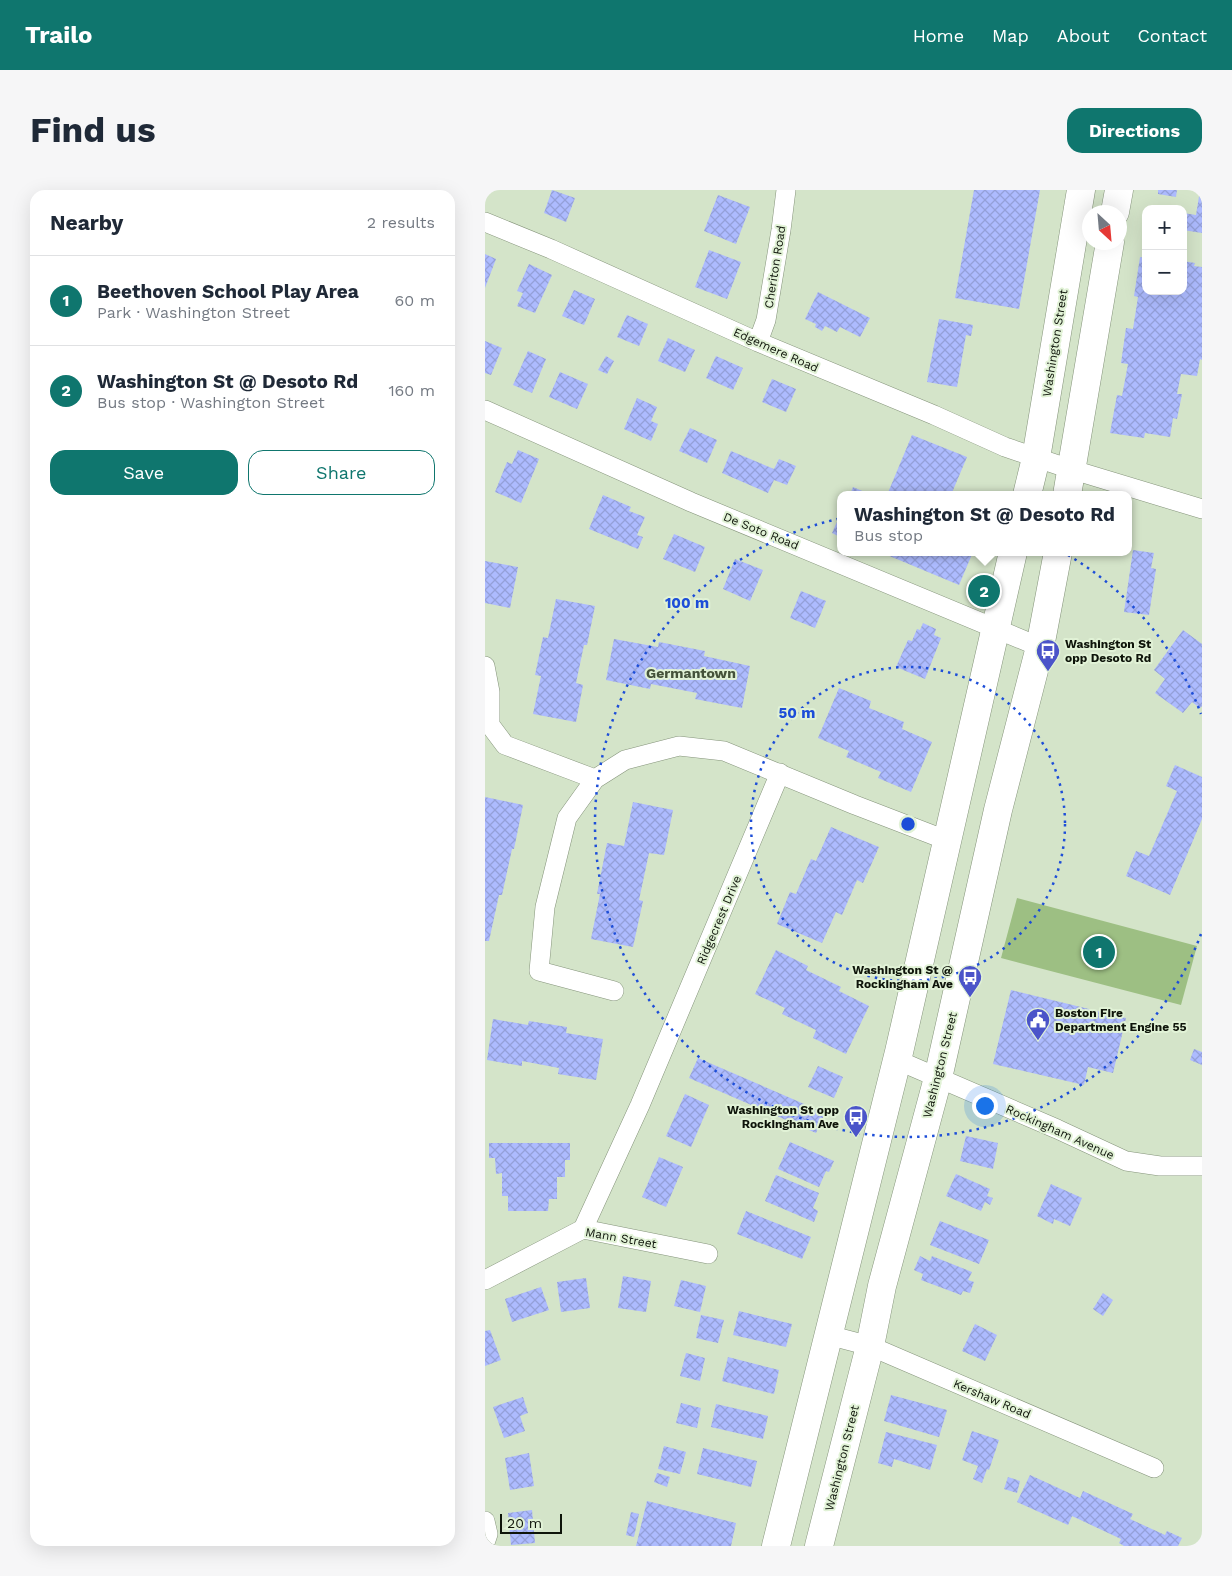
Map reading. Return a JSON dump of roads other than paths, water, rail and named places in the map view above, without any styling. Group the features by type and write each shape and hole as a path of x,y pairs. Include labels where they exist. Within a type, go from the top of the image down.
{"main road":[{"name":"Washington Street","path":"1028,491 1036,458 1081,190"},
{"path":"1116,205 1119,190"},
{"path":"1069,482 1109,250"},
{"path":"776,1546 897,1060 1012,556"},
{"name":"Washington Street","path":"819,1546 870,1346 882,1286 937,1078 998,810 1040,647 1057,556"}],"street":[{"name":"Cheriton Road","path":"758,342 766,320 786,190"},
{"name":"Edgemere Road","path":"485,222 551,249 758,342 934,415 1005,447 1036,458 1069,482 1113,491"},
{"name":"De Soto Road","path":"485,410 691,502 1040,647"},
{"name":"Edgemere Road","path":"1132,495 1202,509"},
{"path":"485,666 490,692 490,725 505,744 595,779"},
{"path":"614,990 539,971 545,907 567,818 595,779 625,760 679,746 724,751 855,805 947,840"},
{"name":"Ridgecrest Drive","path":"583,1229 640,1105 780,773"},
{"name":"Rockingham Avenue","path":"897,1060 1126,1161 1161,1166 1202,1166"},
{"name":"Mann Street","path":"485,1280 583,1229 708,1254"},
{"name":"Kershaw Road","path":"828,1335 870,1346 1154,1468"},
{"path":"485,1521 488,1534 485,1543"}],"place":[{"name":"Washington St @ Desoto Rd","path":"984,591"},
{"name":"Washington St opp Desoto Rd","path":"1048,672"},
{"name":"Beethoven School Play Area","path":"1099,952"},
{"name":"Washington St @ Rockingham Ave","path":"970,998"},
{"name":"Boston Fire Department Engine 55","path":"1038,1041"},
{"name":"Washington St opp Rockingham Ave","path":"856,1138"}],"district":[{"name":"Germantown","path":"691,673"}]}
